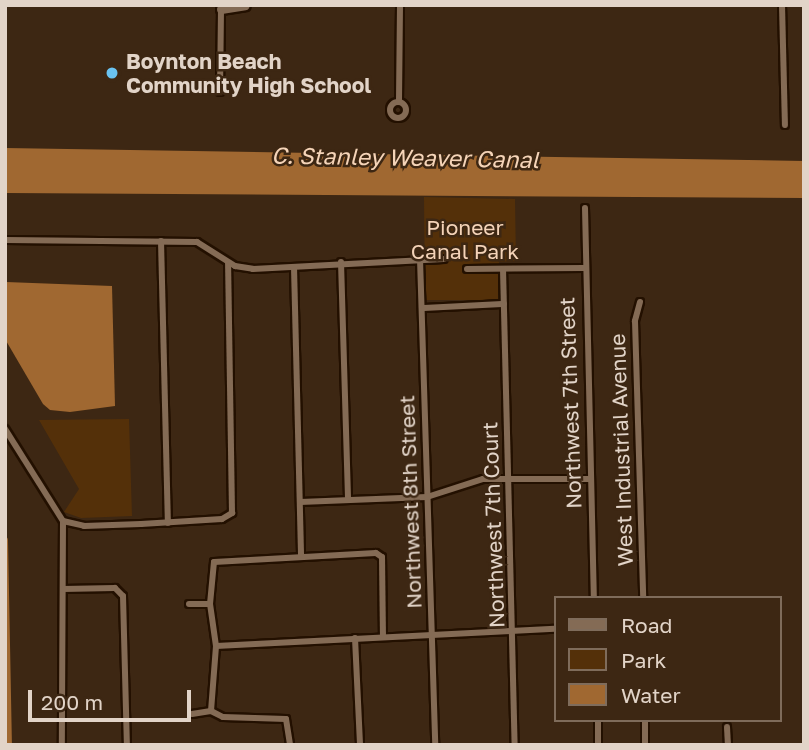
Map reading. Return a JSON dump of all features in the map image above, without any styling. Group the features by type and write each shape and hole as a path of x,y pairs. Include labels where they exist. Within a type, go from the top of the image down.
{"street":[{"path":"220,92 221,7 245,5"},
{"path":"399,101 400,5"},
{"path":"782,5 785,125"},
{"name":"Northwest 7th Street","path":"585,208 584,268 594,596"},
{"path":"5,240 161,241 201,244 228,263 253,270 341,262 444,259"},
{"path":"161,241 168,523"},
{"name":"Northwest 8th Street","path":"420,259 435,745"},
{"path":"341,262 348,499"},
{"path":"63,521 84,526 168,523 222,519 234,509 228,263"},
{"path":"294,267 301,556"},
{"path":"467,269 584,268"},
{"path":"422,308 504,304 503,269"},
{"name":"West Industrial Avenue","path":"640,302 635,321 643,596"},
{"name":"Northwest 7th Court","path":"504,304 515,745"},
{"path":"5,429 63,521 62,745"},
{"path":"300,502 427,497 469,482 589,479"},
{"path":"211,711 216,646 210,604 210,565 220,560 379,555 383,636"},
{"path":"63,589 115,588 121,592 127,745"},
{"path":"189,604 210,604"},
{"path":"216,646 554,629"},
{"path":"355,638 360,745"},
{"path":"192,714 211,711 223,717 286,720 290,745"},
{"path":"598,722 598,745"},
{"path":"645,722 645,745"},
{"path":"727,727 728,745"}],"green space":[{"name":"Pioneer Canal Park","path":"424,197 515,199 516,261 499,262 498,300 425,300"},
{"path":"129,419 132,516 81,518 64,512 79,489 39,420"}],"water":[{"name":"C. Stanley Weaver Canal","path":"5,148 804,161 804,198 5,193"},
{"path":"6,282 112,286 115,406 70,412 50,410 43,404 5,339"}],"waterway":[{"path":"5,540 9,745"}],"place":[{"name":"Boynton Beach Community High School","path":"112,73"}]}
